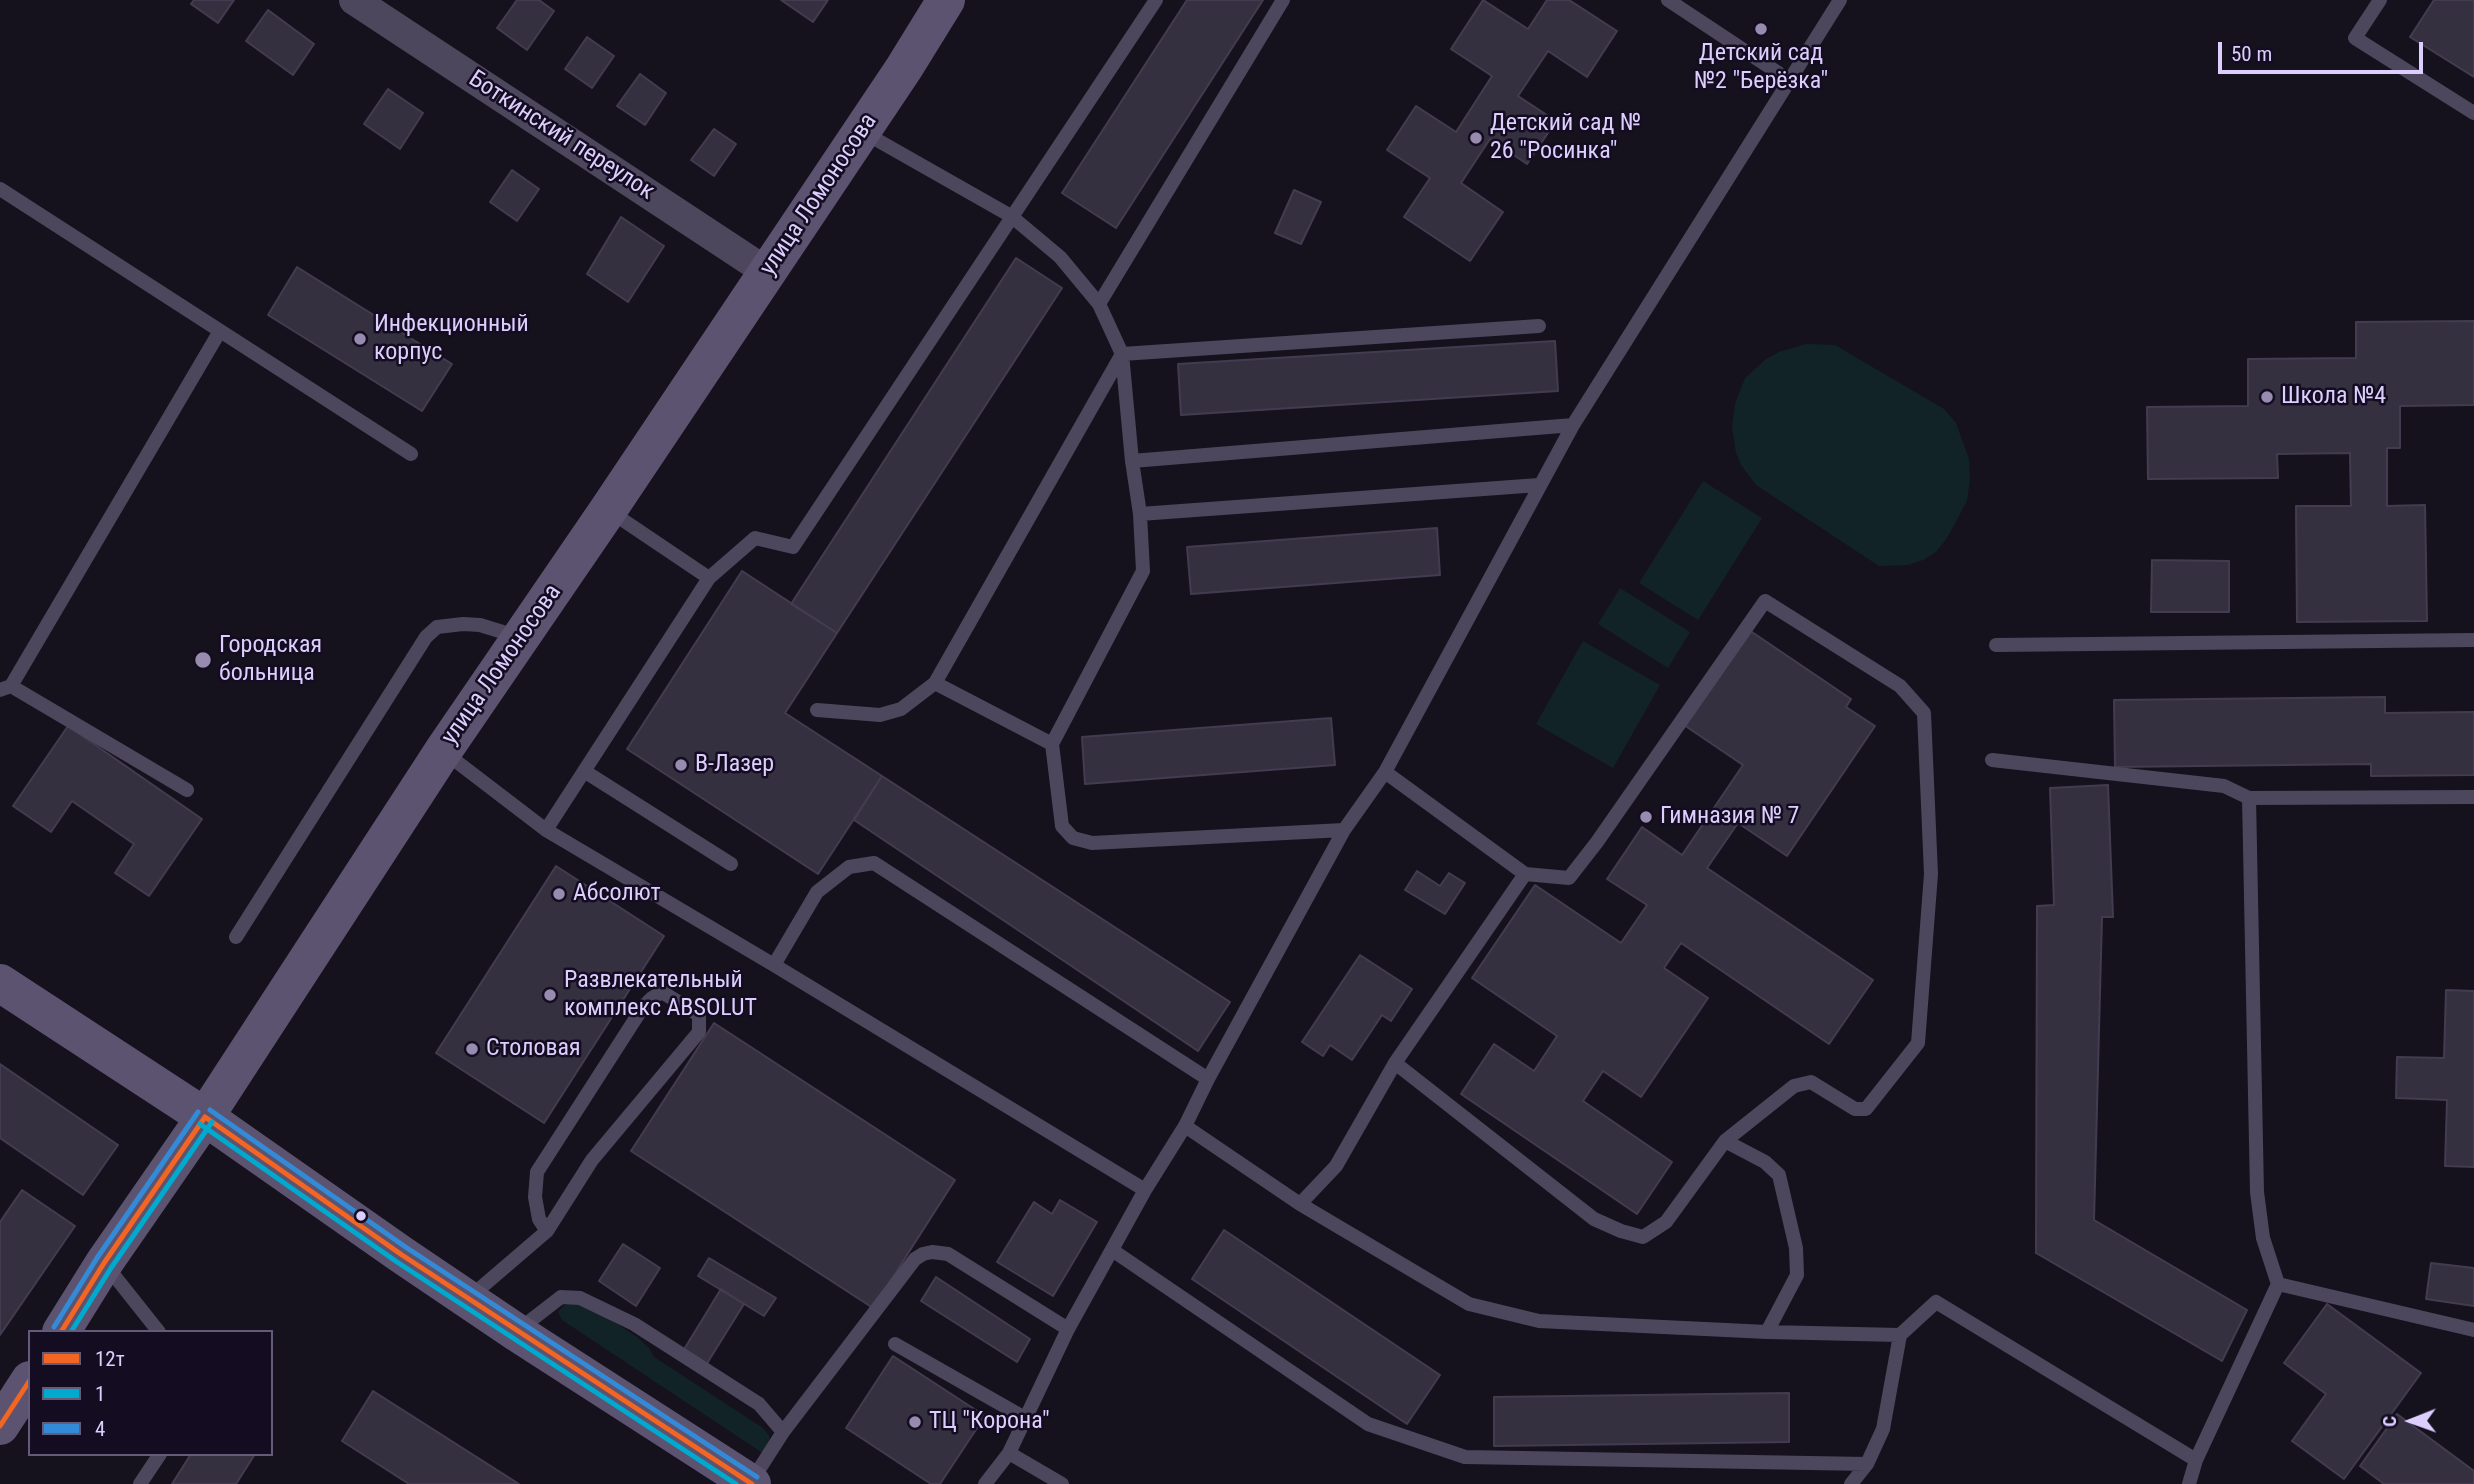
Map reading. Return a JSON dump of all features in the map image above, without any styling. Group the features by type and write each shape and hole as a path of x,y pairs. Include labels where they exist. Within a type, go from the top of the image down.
{"main road":[{"name":"улица Ломоносова","path":"62,1330 104,1263 205,1117 443,751 862,131 946,0"},
{"path":"0,983 205,1117 516,1332 751,1483"},
{"path":"0,1426 28,1383"}],"street":[{"name":"Боткинский переулок","path":"354,0 767,272"}],"lane":[{"path":"546,830 709,578 755,538 793,547 1156,0"},
{"path":"1099,304 1283,0"},
{"path":"1668,0 1789,80"},
{"path":"985,1484 1009,1453 1068,1329 1145,1190 1185,1126 1344,830 1385,772 1573,425 1839,0"},
{"path":"2380,0 2355,38 2474,113"},
{"path":"862,131 1011,216 1060,257 1099,304 1122,354 1140,514 1143,571 1052,744 1062,826 1073,838 1092,843 1344,830"},
{"path":"0,189 411,454"},
{"path":"1122,354 1539,327"},
{"path":"187,790 6,688 220,331"},
{"path":"817,710 880,715 901,709 935,683 1122,354"},
{"path":"1132,461 1573,425"},
{"path":"1140,514 1539,485"},
{"path":"608,510 709,578"},
{"path":"1385,772 1525,874 1569,878 1765,601 1900,686 1924,713 1931,874 1918,1043 1866,1109 1855,1109 1811,1082 1794,1086 1725,1141 1666,1222 1643,1237 1594,1219 1395,1063"},
{"path":"236,937 426,637 437,627 463,624 480,625 522,637"},
{"path":"1996,645 2474,640"},
{"path":"935,683 1052,744"},
{"path":"443,751 546,830 1145,1190"},
{"path":"1992,760 2224,786 2249,798 2474,797"},
{"path":"584,771 731,864"},
{"path":"2189,1484 2196,1460 2278,1284 2263,1238 2256,1192 2249,798"},
{"path":"774,965 817,892 849,867 874,863 1208,1079"},
{"path":"1300,1204 1336,1166 1395,1063 1525,874"},
{"path":"468,1299 547,1231 592,1160 699,1032 699,1016 662,992 643,1007 537,1172 535,1197 539,1219 547,1231"},
{"path":"1185,1126 1300,1204 1469,1304 1539,1321 1767,1332 1900,1335"},
{"path":"1725,1141 1765,1162 1779,1175 1796,1248 1797,1275 1767,1332"},
{"path":"1112,1250 1368,1424 1465,1457 1867,1464"},
{"path":"751,1483 783,1432 915,1259 923,1254 948,1254 1068,1329"},
{"path":"104,1263 157,1330"},
{"path":"2278,1284 2474,1330"},
{"path":"516,1332 561,1297 580,1297 634,1324 759,1404 783,1432"},
{"path":"1851,1484 1867,1464 1883,1429 1900,1335 1936,1302 2196,1460"},
{"path":"895,1344 1025,1418"},
{"path":"1009,1453 1062,1484"},
{"path":"140,1484 159,1456"}],"shaded area":[{"path":"1806,344 1835,345 1944,409 1956,423 1969,459 1967,501 1947,538 1936,552 1923,560 1908,565 1879,566 1756,485 1741,465 1732,427 1735,404 1745,378 1766,359"},
{"path":"1703,481 1762,518 1698,620 1639,583"},
{"path":"1620,588 1690,632 1668,668 1598,624"},
{"path":"1583,641 1660,685 1613,768 1536,724"},
{"path":"570,1303 590,1306 637,1337 654,1357 763,1428 769,1436 771,1447 767,1456 562,1320 558,1312"}],"building":[{"path":"194,0 234,0 218,23 191,4"},
{"path":"517,0 539,0 554,11 527,50 497,28"},
{"path":"781,0 828,0 813,22"},
{"path":"1187,0 1263,0 1116,228 1062,193"},
{"path":"1483,0 1528,29 1547,0 1569,0 1617,31 1587,77 1548,51 1518,96 1556,121 1527,164 1490,139 1461,183 1503,212 1470,261 1404,217 1430,178 1387,150 1416,106 1456,132 1492,76 1451,49"},
{"path":"2434,0 2474,0 2474,77 2410,37"},
{"path":"268,10 314,44 293,75 246,41"},
{"path":"587,37 614,56 592,88 565,69"},
{"path":"640,74 666,93 645,125 617,106"},
{"path":"388,89 423,113 400,149 364,124"},
{"path":"714,129 736,144 714,176 691,160"},
{"path":"512,170 539,189 517,221 490,202"},
{"path":"1294,190 1321,202 1301,244 1275,233"},
{"path":"621,217 664,246 628,302 587,274"},
{"path":"1016,258 1062,288 837,633 791,604"},
{"name":"Инфекционный корпус","path":"297,267 452,364 422,411 268,315"},
{"path":"2474,321 2474,405 2400,406 2400,448 2387,448 2387,506 2425,505 2427,621 2297,622 2296,506 2351,506 2350,453 2277,454 2278,478 2148,479 2147,407 2248,406 2248,359 2356,358 2356,322"},
{"path":"1555,341 1558,391 1181,415 1178,364"},
{"path":"1437,528 1440,575 1191,594 1187,547"},
{"path":"2152,560 2229,561 2229,612 2151,612"},
{"path":"742,571 837,633 785,713 882,776 818,874 627,749"},
{"path":"1749,630 1851,699 1846,707 1875,726 1787,856 1738,823 1707,868 1873,980 1829,1044 1681,943 1664,968 1708,998 1641,1097 1603,1071 1583,1101 1672,1162 1637,1214 1461,1094 1494,1044 1534,1071 1557,1036 1472,978 1535,885 1621,943 1647,905 1607,879 1642,827 1682,855 1743,765 1684,725"},
{"path":"2385,697 2385,713 2474,712 2474,775 2371,776 2371,764 2115,767 2114,700"},
{"path":"1331,718 1335,765 1085,784 1082,737"},
{"path":"68,726 202,819 149,896 115,873 134,844 72,801 51,832 13,806"},
{"path":"882,776 1230,1002 1198,1051 854,820"},
{"path":"2108,785 2113,917 2102,917 2094,1220 2247,1310 2222,1361 2036,1253 2037,906 2054,905 2050,788"},
{"name":"Развлекательный комплекс ABSOLUT","path":"556,866 664,936 544,1123 436,1053"},
{"path":"1417,871 1440,886 1449,873 1465,883 1445,914 1405,890"},
{"path":"1360,955 1412,989 1391,1021 1382,1015 1352,1060 1330,1045 1323,1056 1302,1042"},
{"path":"2446,990 2474,991 2474,1167 2445,1166 2447,1100 2396,1098 2397,1057 2444,1058"},
{"path":"714,1023 955,1180 873,1308 631,1151"},
{"path":"0,1064 118,1145 83,1195 0,1138"},
{"path":"22,1190 75,1226 0,1335 0,1222"},
{"path":"1060,1200 1097,1222 1053,1296 997,1262 1034,1202 1052,1214"},
{"path":"1224,1230 1440,1375 1407,1424 1192,1279"},
{"path":"623,1244 660,1268 636,1306 599,1281"},
{"path":"709,1258 776,1298 764,1316 698,1276"},
{"path":"2431,1263 2474,1268 2474,1306 2426,1299"},
{"path":"936,1277 1030,1339 1017,1362 921,1301"},
{"path":"721,1289 744,1304 706,1365 683,1351"},
{"path":"2327,1304 2421,1373 2344,1479 2292,1441 2326,1394 2284,1363"},
{"name":"ТЦ \"Корона\"","path":"893,1356 985,1416 940,1484 931,1484 846,1428"},
{"path":"373,1391 519,1484 409,1484 342,1441"},
{"path":"1789,1393 1789,1442 1494,1446 1494,1397"},
{"path":"2397,1414 2474,1471 2474,1484 2384,1484 2360,1466"},
{"path":"190,1456 254,1456 236,1484 172,1484"}],"transit line":[{"name":"4","path":"210,1110 407,1248 757,1477"},
{"name":"4","path":"54,1327 97,1258 198,1112"},
{"name":"12т","path":"205,1117 402,1255 752,1484"},
{"name":"12т","path":"62,1330 104,1263 205,1117"},
{"name":"1","path":"72,1330 111,1268 212,1122"},
{"name":"1","path":"200,1124 397,1262 736,1484"},
{"name":"12т","path":"0,1426 28,1383"}],"place":[{"name":"Детский сад №2 \"Берёзка\"","path":"1761,29"},
{"name":"Детский сад № 26 \"Росинка\"","path":"1476,138"},
{"name":"Инфекционный корпус","path":"360,339"},
{"name":"Школа №4","path":"2267,397"},
{"name":"Городская больница","path":"203,660"},
{"name":"В-Лазер","path":"681,765"},
{"name":"Гимназия № 7","path":"1646,817"},
{"name":"Абсолют","path":"559,894"},
{"name":"Развлекательный комплекс ABSOLUT","path":"550,995"},
{"name":"Столовая","path":"472,1049"},
{"name":"ТЦ \"Корона\"","path":"915,1422"}]}
